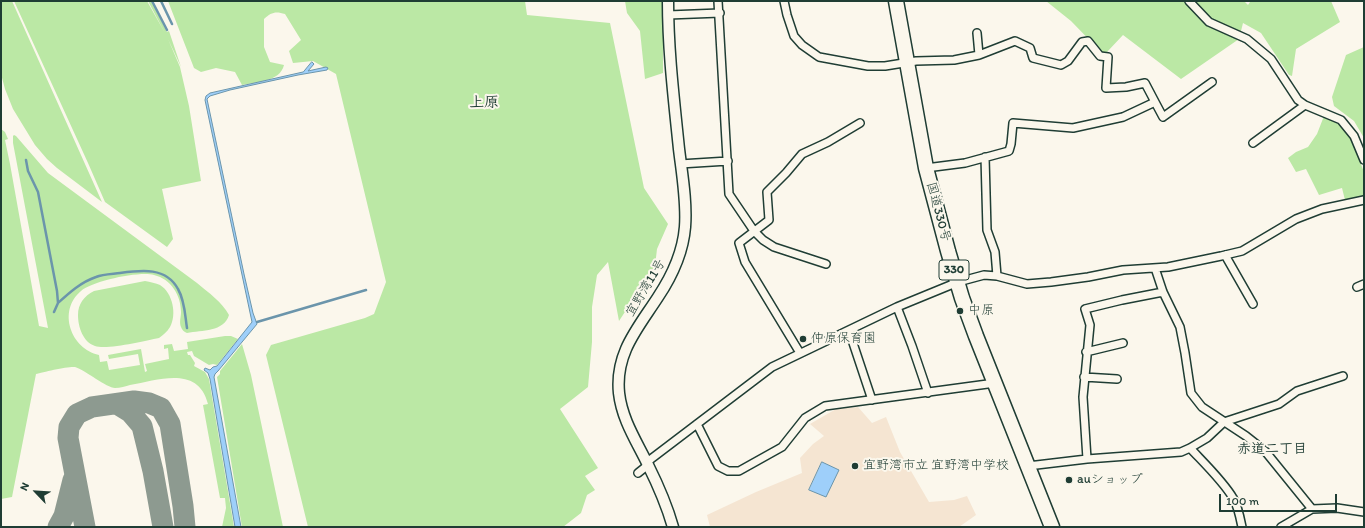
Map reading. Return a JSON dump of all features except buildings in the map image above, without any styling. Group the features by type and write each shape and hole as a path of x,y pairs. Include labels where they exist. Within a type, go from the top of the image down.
{"highway":[{"name":"国道330号","path":"896,1 926,168 939,219 972,324 1052,527"}],"street":[{"name":"宜野湾11号","path":"668,1 670,68 685,215 683,240 674,268 662,291 629,342 620,365 619,393 622,407 634,437 668,509 673,527"},
{"path":"718,1 720,13 729,194 754,231 763,240 774,246 826,264"},
{"path":"784,1 794,36 802,45 819,57 868,66 885,66 954,60 979,55 1015,41 1030,48 1033,58 1061,65 1068,61 1082,42 1088,41 1100,56 1108,57 1106,88 1126,87 1145,83 1163,117 1212,82"},
{"path":"1189,1 1209,22 1247,39 1271,59 1298,100 1305,105 1341,120 1354,136 1364,160"},
{"path":"668,15 720,13"},
{"path":"977,33 979,55"},
{"path":"926,168 965,162 1009,151 1013,123 1073,128 1123,117 1155,102"},
{"path":"1253,143 1305,105"},
{"path":"800,354 746,262 739,243 768,220 767,192 802,154 828,142 860,123"},
{"path":"985,157 987,230 995,252 997,276"},
{"path":"680,164 728,161"},
{"path":"638,473 697,424 772,367 897,307 958,282 984,275 997,276 1027,284 1088,278 1122,270 1168,267 1242,251 1296,219 1322,209 1364,200"},
{"path":"1225,255 1253,304"},
{"path":"1155,268 1163,292 1180,327 1186,353 1191,393 1202,407 1246,436 1264,451 1312,509"},
{"path":"1087,459 1082,397 1090,325 1085,309 1163,292"},
{"path":"897,307 928,393"},
{"path":"849,331 872,400"},
{"path":"1086,352 1123,343"},
{"path":"1028,466 1087,459 1182,452 1207,438 1224,422 1279,404 1297,391 1343,376"},
{"path":"1084,377 1117,380"},
{"path":"697,424 718,466 728,471 739,471 782,447 805,418 825,406 995,383"},
{"path":"1190,448 1211,470 1233,498 1240,515 1242,527"},
{"path":"1281,527 1312,509 1337,508 1363,513"}],"shaded area":[{"name":"宜野湾市立 宜野湾中学校","path":"858,407 872,423 886,417 900,452 929,502 954,500 967,496 976,515 959,527 710,527 707,515 756,492 802,473 800,458 813,444 824,436 810,424 836,409"}],"green space":[{"path":"1,1 12,1 102,202 47,159 35,145 13,109 1,74"},
{"path":"14,1 147,1 165,33 148,1 151,1 167,32 169,31 181,67 168,39 180,67 189,106 201,181 162,189 173,239 167,247 105,202"},
{"path":"168,1 525,1 527,15 610,23 644,188 668,224 657,249 655,266 619,321 608,262 597,275 592,307 592,342 588,387 560,409 598,468 585,476 595,490 587,495 581,513 563,527 308,527 266,355 271,345 365,318 374,314 386,282 336,74 313,61 293,63 289,51 301,40 285,14 276,12 264,19 264,47 270,62 284,65 282,71 278,75 260,82 242,85 235,72 216,68 201,72 194,68"},
{"path":"625,1 663,1 663,73 645,79 640,31 627,13"},
{"path":"1046,1 1244,1 1248,5 1250,2 1249,1 1331,1 1340,22 1296,49 1292,76 1289,75 1261,33 1243,23 1239,39 1181,79 1123,35 1107,52 1102,53 1071,21"},
{"path":"1364,47 1364,138 1354,121 1334,106 1332,97 1346,55"},
{"path":"1324,116 1340,125 1351,139 1364,172 1364,198 1345,200 1342,188 1319,195 1306,169 1296,172 1288,158 1296,152 1308,147 1317,134"},
{"path":"1,129 5,132 8,139 5,140 39,326 48,328 13,143 14,135 48,173 197,283 219,302 229,315 222,325 212,329 186,333 180,325 181,306 177,294 170,284 154,275 138,274 105,280 87,287 74,299 70,309 69,318 70,328 81,345 89,351 99,355 100,362 107,361 109,370 140,365 138,354 109,359 108,355 141,349 145,372 147,371 145,364 169,359 168,348 164,349 164,345 172,344 174,351 188,349 187,342 225,336 231,336 238,339 217,365 209,365 194,356 192,351 187,352 195,363 194,366 205,372 209,379 234,527 222,527 226,508 225,498 220,498 203,405 208,404 203,392 196,384 187,380 176,378 153,380 115,388 75,367 62,368 36,374 12,497 1,499"},
{"path":"145,281 160,285 168,293 171,299 173,316 170,327 166,332 159,338 108,347 95,346 84,338 80,329 78,315 80,304 87,295 94,291"},
{"path":"242,344 251,375 283,527 242,527 217,377 220,374 220,371"}],"water":[{"path":"312,62 314,64 308,71 326,67 328,68 327,70 230,90 210,96 207,99 244,274 257,324 214,377 241,527 235,527 210,379 208,373 204,370 205,368 210,370 217,366 252,322 205,100 206,96 210,93 303,72"},
{"path":"822,462 839,470 826,497 809,490"}],"waterway":[{"path":"152,1 167,30"},
{"path":"161,1 172,24"},
{"path":"26,160 28,171 38,192 57,291 58,303 54,312"},
{"path":"58,303 80,285 99,276 137,271 160,273 173,282 178,289 183,303 187,328"},
{"path":"257,322 366,290"}],"taxiway":[{"path":"85,527 68,438 69,427 77,414 92,407 134,401 149,403 161,408 170,424 185,527"},
{"path":"117,404 130,412 142,426 153,471 163,527"},
{"path":"58,527 64,516 73,480"}],"place":[{"name":"中原","path":"960,311"},
{"name":"仲原保育園","path":"803,339"},
{"name":"宜野湾市立 宜野湾中学校","path":"855,466"},
{"name":"auショップ","path":"1069,480"}],"district":[{"name":"上原","path":"484,103"},
{"name":"赤道二丁目","path":"1272,449"}]}
